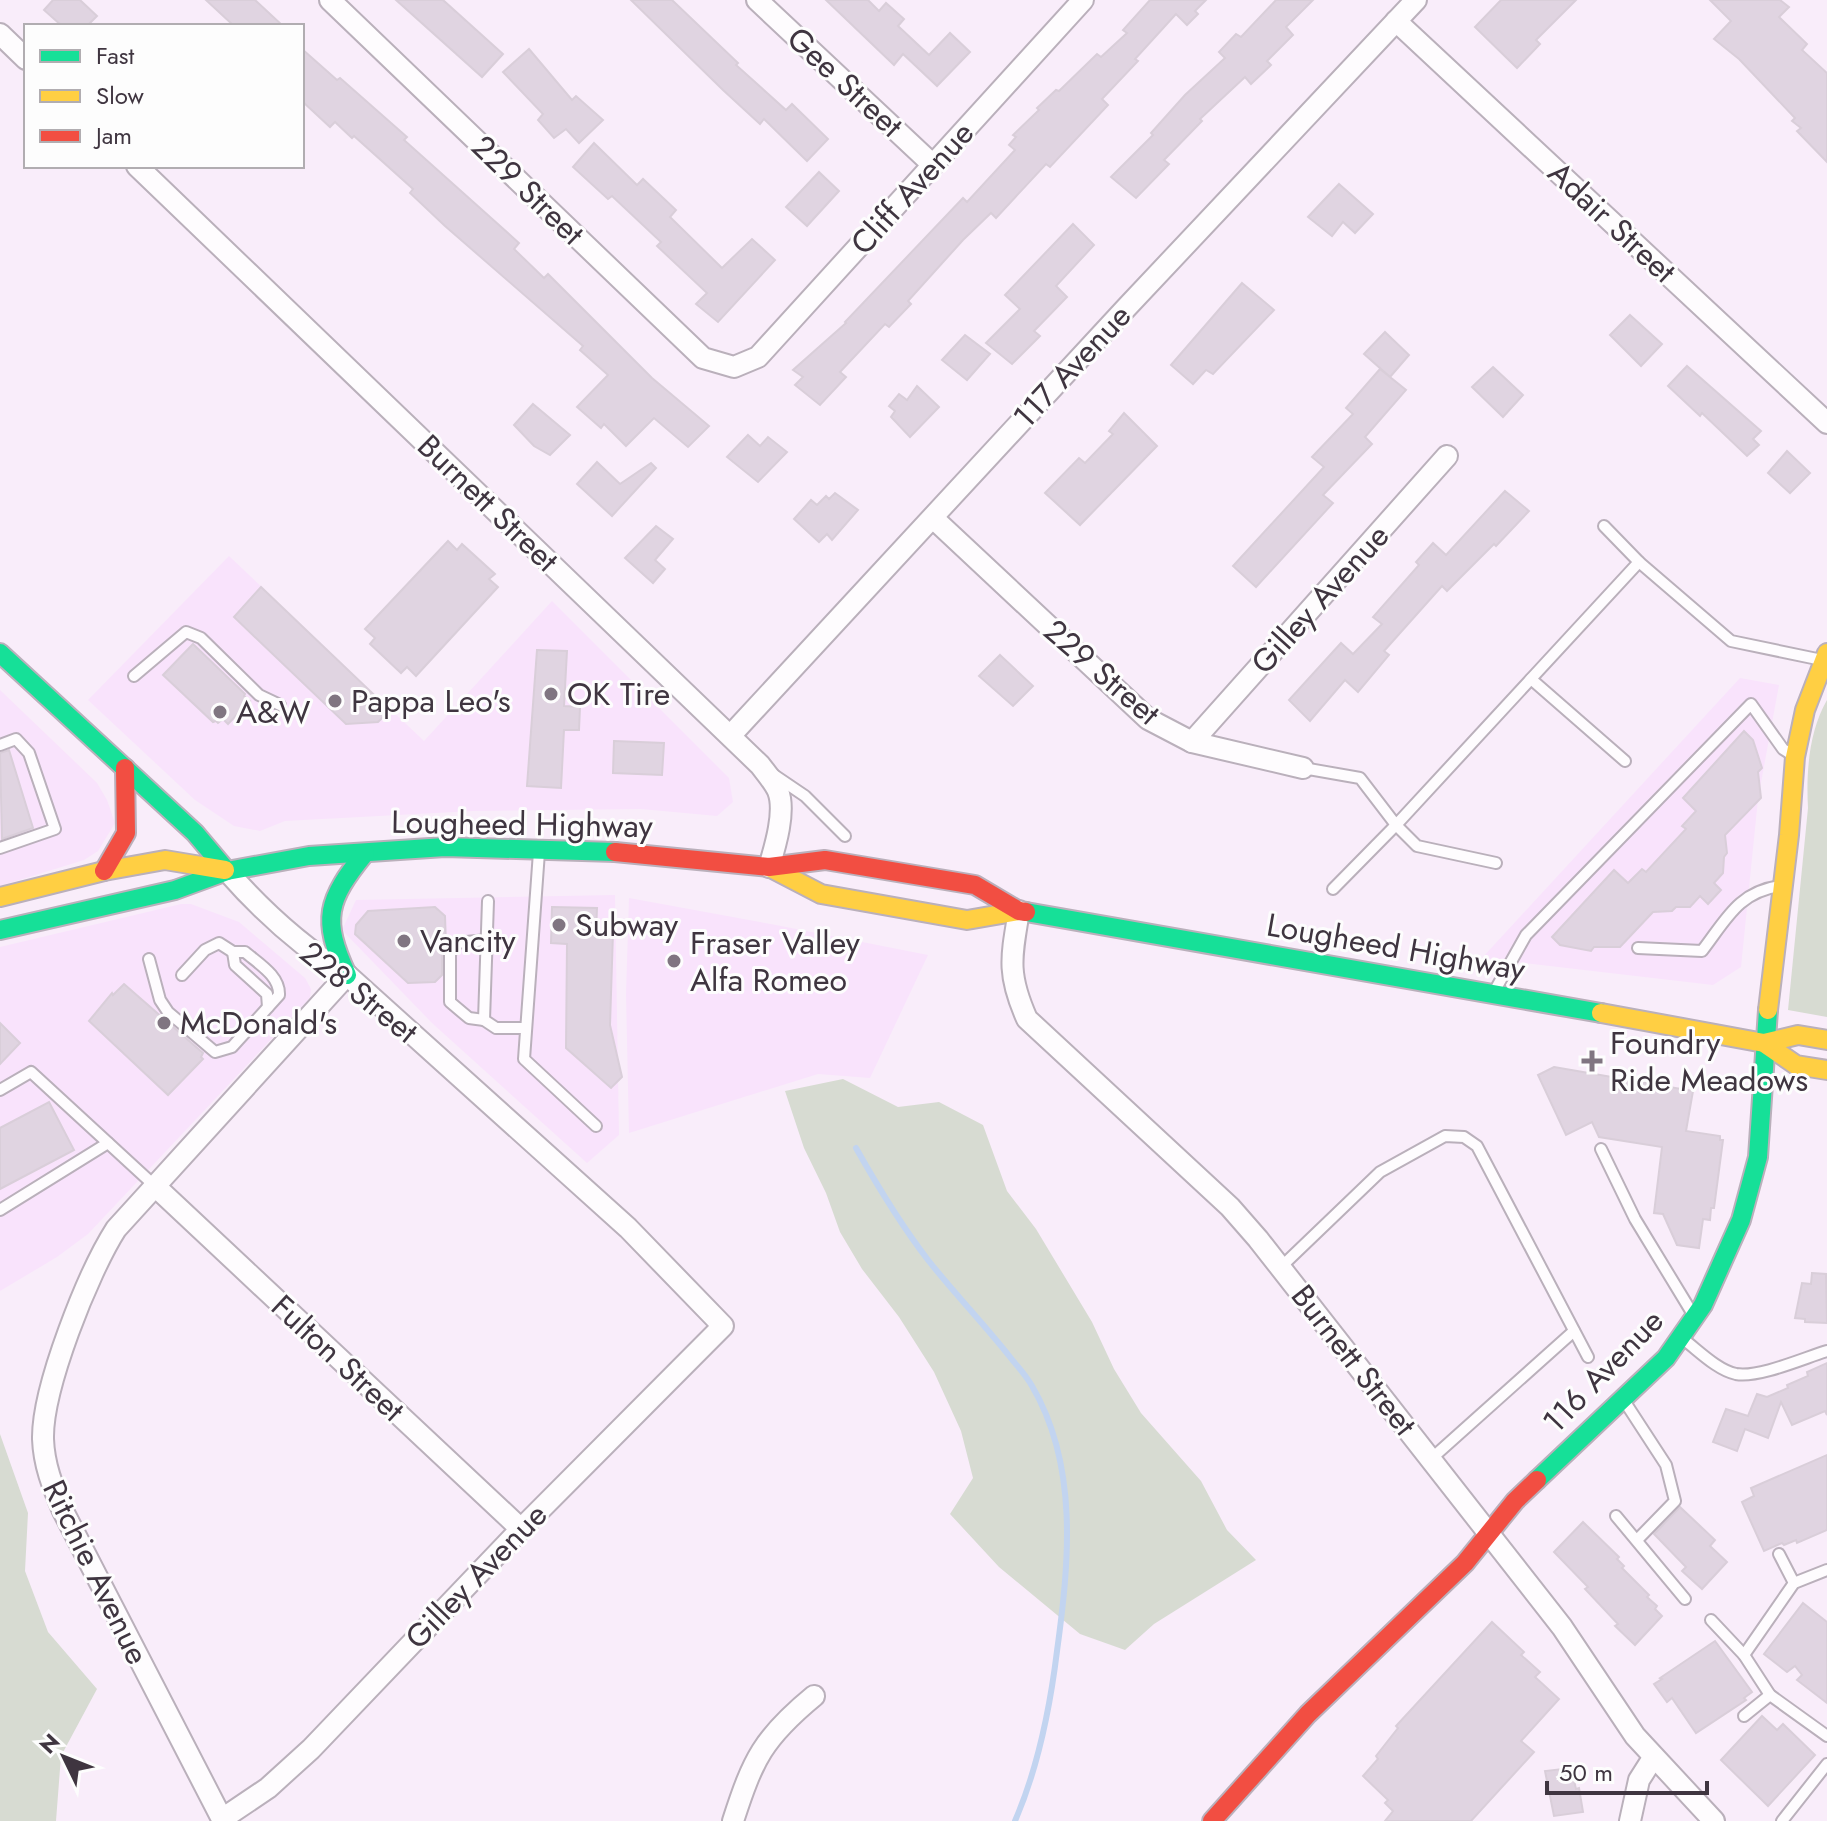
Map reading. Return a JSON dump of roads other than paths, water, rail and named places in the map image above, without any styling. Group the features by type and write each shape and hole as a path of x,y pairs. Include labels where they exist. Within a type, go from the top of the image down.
{"main road":[{"name":"228 Street","path":"0,653 195,833 227,871"},
{"name":"116 Avenue","path":"1212,1821 1308,1714 1465,1563 1515,1501 1623,1399 1682,1338 1713,1286 1741,1220 1758,1157 1764,1043 1795,757 1805,710 1825,656"},
{"path":"104,871 126,833 125,768"},
{"name":"Lougheed Highway","path":"0,930 175,890 227,871 309,856 445,847 604,850 769,867 825,860 975,885 1019,911"},
{"path":"347,975 331,942 329,908 339,885 365,853"},
{"name":"Lougheed Highway","path":"0,897 104,871 165,860 227,871"},
{"name":"Lougheed Highway","path":"769,867 821,894 967,920 1019,911 1764,1043 1798,1035 1827,1040"},
{"name":"Lougheed Highway","path":"1764,1043 1796,1065 1827,1070"}],"street":[{"name":"229 Street","path":"330,0 703,358 734,367"},
{"name":"Gee Street","path":"757,0 933,165"},
{"name":"Cliff Avenue","path":"734,367 758,357 1083,0"},
{"name":"117 Avenue","path":"731,735 1416,0"},
{"name":"Adair Street","path":"1396,21 1827,423"},
{"path":"0,34 24,57"},
{"name":"Burnett Street","path":"139,168 760,765 780,798 778,833 769,867"},
{"name":"Gilley Avenue","path":"1192,742 1447,456"},
{"name":"229 Street","path":"933,518 1148,719 1192,742 1303,768"},
{"name":"228 Street","path":"227,871 275,923 311,952 347,975 628,1228 723,1326"},
{"name":"Burnett Street","path":"1019,911 1011,958 1014,990 1027,1019 1230,1207 1281,1267 1562,1627 1635,1736 1714,1821"},
{"name":"Ritchie Avenue","path":"222,1820 69,1524 46,1470 43,1437 46,1413 60,1358 101,1252 116,1229 347,975"},
{"name":"Fulton Street","path":"156,1187 521,1529"},
{"name":"Gilley Avenue","path":"222,1820 289,1771 521,1529 723,1326"},
{"path":"733,1821 756,1760 768,1740 780,1725 814,1696"},
{"path":"1630,1821 1639,1780 1653,1758"}],"lane":[{"path":"1604,526 1639,562 1731,641 1825,656"},
{"path":"1333,889 1639,562"},
{"path":"134,676 180,635 193,633 259,695 280,705"},
{"path":"1531,679 1625,761"},
{"path":"1493,994 1526,935 1751,704 1783,749 1795,757"},
{"path":"0,745 16,739 29,753 55,829 0,848"},
{"path":"760,765 805,796 845,836"},
{"path":"1303,768 1360,778 1396,825 1417,846 1496,863"},
{"path":"539,850 524,1059 596,1126"},
{"path":"1638,948 1702,951 1744,897 1782,885"},
{"path":"484,1020 488,901"},
{"path":"487,940 456,943 450,954 450,1002 469,1018 484,1020 496,1028 526,1028"},
{"path":"182,975 211,945 225,944 233,952 235,965 267,994 268,1007"},
{"path":"149,959 160,1000 168,1012 215,1052 232,1047 279,995 275,978 245,952 233,952"},
{"path":"0,1090 31,1072 156,1187"},
{"path":"1281,1267 1380,1172 1445,1136 1464,1137 1477,1146 1588,1357"},
{"path":"0,1210 108,1143"},
{"path":"1601,1149 1635,1219 1695,1318"},
{"path":"1431,1459 1574,1331"},
{"path":"1682,1338 1725,1370 1736,1374 1760,1372 1827,1351"},
{"path":"1623,1399 1666,1465 1675,1501 1637,1540"},
{"path":"1616,1516 1685,1599"},
{"path":"1779,1554 1794,1583"},
{"path":"1744,1655 1794,1583 1827,1570"},
{"path":"1711,1620 1744,1655 1770,1695 1827,1736"},
{"path":"1744,1716 1770,1695"},
{"path":"1782,1821 1827,1764"}],"waterway":[{"path":"856,1148 918,1247 1030,1382 1047,1417 1057,1449 1067,1516 1065,1584 1051,1694 1042,1738 1015,1821"}],"place":[{"name":"OK Tire","path":"551,694"},
{"name":"Pappa Leo's","path":"335,701"},
{"name":"A&W","path":"220,712"},
{"name":"Subway","path":"559,925"},
{"name":"Vancity","path":"404,941"},
{"name":"Fraser Valley Alfa Romeo","path":"674,961"},
{"name":"McDonald's","path":"164,1023"},
{"name":"Foundry Ride Meadows","path":"1592,1061"}]}
